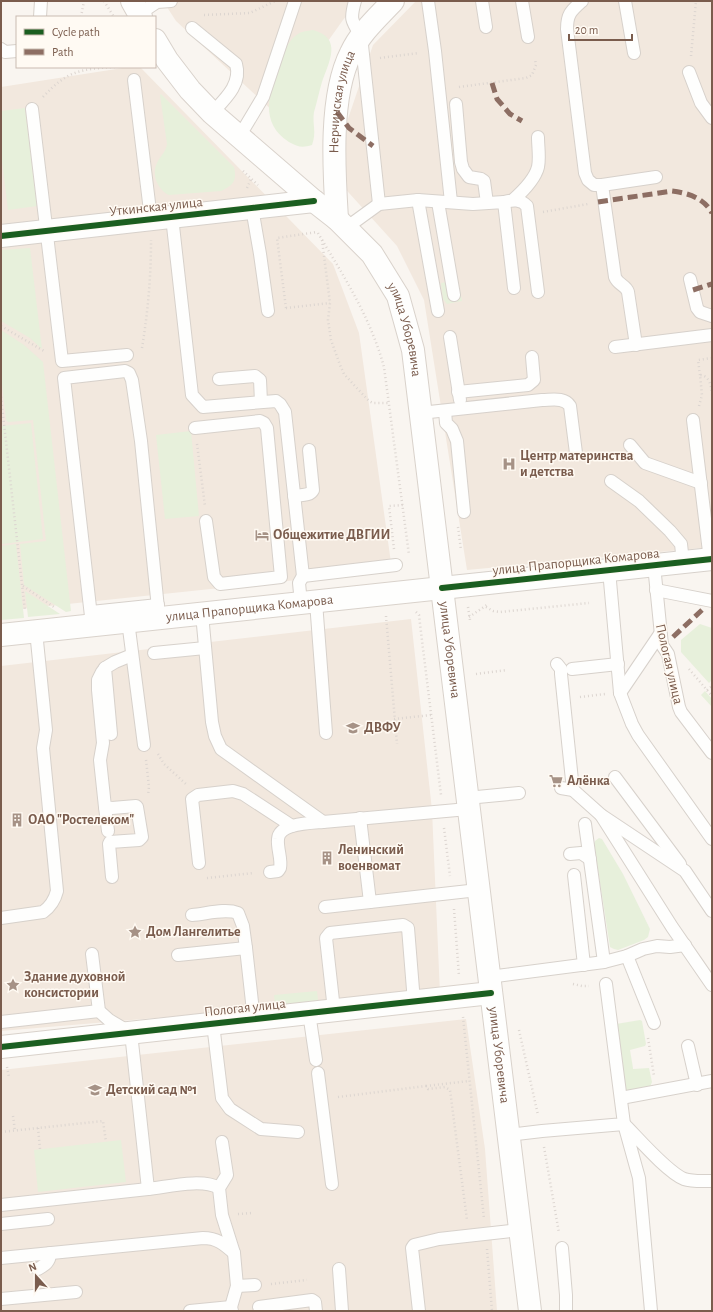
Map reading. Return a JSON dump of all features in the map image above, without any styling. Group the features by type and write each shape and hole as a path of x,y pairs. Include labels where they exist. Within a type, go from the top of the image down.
{"main road":[{"name":"Нерчинская улица","path":"342,224 334,163 337,112 342,75 350,53 361,36 393,1"},
{"name":"улица Уборевича","path":"156,42 167,60 190,90 212,113 342,224 372,254 398,296 413,350 530,1311"},
{"name":"Уткинская улица","path":"1,236 314,201"},
{"name":"улица Прапорщика Комарова","path":"1,635 36,632 91,619 128,621 159,612 202,614 305,591 442,588 683,562 710,553"},
{"name":"Пологая улица","path":"4,1057 131,1033 460,996 490,985"}],"lane":[{"path":"40,16 41,1"},
{"path":"137,11 157,2 171,1"},
{"path":"237,135 245,127 263,96 295,1"},
{"path":"355,1 351,16 352,22 361,36 379,204"},
{"path":"428,1 435,51 451,202"},
{"path":"482,1 486,27"},
{"path":"522,1 528,37"},
{"path":"582,1 567,17 567,29 585,173 594,185 656,178"},
{"path":"625,1 634,53"},
{"path":"192,28 236,64 238,69 236,84 228,96 212,113"},
{"path":"1,49 5,52 16,51"},
{"path":"689,72 701,103 712,118"},
{"path":"134,80 151,219"},
{"path":"456,104 461,162 463,169 469,177 482,179 484,181 488,202"},
{"path":"32,109 62,362 127,355"},
{"path":"508,201 527,185 535,173 538,166 538,138"},
{"path":"602,185 615,277 616,281 626,288 628,292 636,345"},
{"path":"342,224 379,204 418,200 473,204 508,201 524,202 527,206 538,292"},
{"path":"418,200 438,311"},
{"path":"508,201 514,288"},
{"path":"438,202 454,295"},
{"path":"252,208 268,311"},
{"path":"172,217 192,395 203,407 276,401 285,412 300,554 326,734"},
{"path":"690,279 697,308 700,312 712,316"},
{"path":"615,347 712,335"},
{"path":"450,337 461,409"},
{"path":"458,392 528,385 534,380 532,357"},
{"path":"125,371 129,374 132,380 159,612 91,619 64,378 125,371"},
{"path":"219,379 255,376 260,380 261,402"},
{"path":"420,413 542,400 562,400 568,402 571,410 576,453"},
{"path":"444,410 446,423 452,429 457,441 464,512"},
{"path":"693,420 710,553"},
{"path":"196,428 260,421 264,423 267,428 281,576"},
{"path":"630,445 645,463 701,483"},
{"path":"294,496 306,495 313,490 309,450"},
{"path":"611,481 638,501 670,531 681,544 683,562"},
{"path":"206,521 214,577 220,584 281,576 305,591 396,565"},
{"path":"279,556 300,554"},
{"name":"Пологая улица","path":"654,565 662,645 668,654 674,687 681,712 712,753"},
{"path":"609,570 620,692 632,724 638,735 712,839"},
{"path":"656,590 711,599"},
{"path":"202,614 214,731 221,748 323,822"},
{"path":"128,621 144,745"},
{"path":"1,918 43,912 49,908 57,891 42,748 46,730 36,632"},
{"path":"620,692 660,634"},
{"path":"154,653 205,648"},
{"path":"108,831 100,760 102,743 98,680 105,668 132,655"},
{"path":"557,664 561,669 573,790"},
{"path":"572,669 618,664"},
{"path":"105,668 112,734"},
{"path":"615,777 685,871 712,911"},
{"path":"561,788 573,790 601,815 685,871"},
{"path":"199,863 192,799 198,795 233,791 243,794 292,826"},
{"path":"270,872 278,871 280,868 279,834 286,828 292,826 360,818 442,812 468,804 519,793"},
{"path":"105,807 137,807 141,839 110,842 112,877"},
{"path":"601,815 712,985"},
{"path":"360,818 370,902"},
{"path":"585,824 604,962"},
{"path":"570,854 581,853 590,859"},
{"path":"574,875 584,965"},
{"path":"325,907 478,890"},
{"path":"192,916 222,912 238,913 243,926 254,1020"},
{"path":"334,1010 326,938 330,933 403,925 408,928 414,1002"},
{"path":"490,985 604,962 657,946 670,947 685,945"},
{"path":"178,955 246,948"},
{"path":"92,954 100,1011 109,1020 131,1033 148,1189"},
{"path":"627,956 654,1023"},
{"path":"606,984 624,1124 639,1178 652,1311"},
{"path":"1,1022 100,1011"},
{"path":"309,1013 316,1060"},
{"path":"213,1024 222,1098 225,1104 261,1130 298,1132"},
{"path":"688,1046 697,1085"},
{"path":"318,1073 332,1184"},
{"path":"621,1098 712,1081"},
{"path":"508,1135 624,1124 652,1152 684,1179 712,1182"},
{"path":"190,1311 231,1309 238,1286 234,1252 222,1215 219,1188 226,1175 222,1142"},
{"path":"1,1205 201,1183 213,1184 219,1188"},
{"path":"1,1224 48,1220"},
{"path":"419,1311 412,1246 420,1243 520,1230"},
{"path":"1,1258 211,1238 221,1242 234,1252"},
{"path":"91,1242 106,1240 112,1247"},
{"path":"562,1248 566,1311"},
{"path":"38,1269 48,1263 50,1260 50,1253"},
{"path":"339,1269 342,1311"},
{"path":"238,1286 255,1285"},
{"path":"1,1299 76,1292"},
{"path":"260,1307 312,1300 315,1302 316,1311"}],"path":[{"path":"81,16 84,1"},
{"path":"104,1 113,16"},
{"path":"202,15 250,13 275,1"},
{"path":"689,72 696,1"},
{"path":"364,60 435,51"},
{"path":"471,85 526,78 532,75 536,65 535,59"},
{"path":"32,109 52,87 70,74 87,68"},
{"path":"556,210 591,203"},
{"path":"132,380 141,352 148,312 151,275 151,219"},
{"path":"286,308 277,238 318,232 366,316 378,344 384,367 390,402 409,556"},
{"path":"322,240 330,303 328,320 331,340 340,365 344,374 369,401 373,403 390,402"},
{"path":"296,307 330,303"},
{"path":"1,326 27,342"},
{"path":"693,420 701,403 698,360 712,358"},
{"path":"700,375 704,375 709,380 712,394"},
{"path":"1,397 26,613"},
{"path":"196,428 206,521"},
{"path":"396,565 389,506 403,505"},
{"path":"22,586 60,611"},
{"path":"469,618 486,607 493,612 500,612 589,603"},
{"path":"412,609 419,615 432,715 452,893 460,996 486,1234 492,1311"},
{"path":"385,610 393,680 392,694 397,744"},
{"path":"476,674 507,670"},
{"path":"707,690 712,686"},
{"path":"563,699 620,692"},
{"path":"394,719 432,715"},
{"path":"137,807 148,795 149,787 144,745"},
{"path":"157,753 164,764 198,795"},
{"path":"199,863 200,871 205,878 270,872"},
{"path":"568,985 575,984 582,986 606,984"},
{"path":"645,1002 644,1016 657,1092"},
{"path":"4,1057 9,1077"},
{"path":"321,1099 469,1081"},
{"path":"426,1086 429,1089 447,1088 451,1092 469,1236"},
{"path":"13,1116 15,1131"},
{"path":"1,1132 103,1121 106,1142"},
{"path":"38,1128 40,1149"},
{"path":"546,1157 562,1248"},
{"path":"255,1285 307,1280"}],"shaded area":[{"path":"163,1 359,1 343,20 276,114 176,21"},
{"path":"416,1 712,1 712,547 467,570 424,300 397,246 330,172 373,45"},
{"path":"123,68 141,68 333,264 359,333 392,570 1,611 1,87"},
{"path":"411,619 432,810 440,994 1,1031 1,666"},
{"path":"466,1019 485,1149 497,1311 1,1311 1,1070"}],"green space":[{"path":"313,30 322,34 328,39 331,45 331,52 328,67 322,82 314,112 314,136 312,145 300,146 289,142 273,126 269,106 270,96 275,75 288,44 300,33"},
{"path":"161,94 234,167 235,179 229,187 221,191 169,195 159,186 155,177 155,168 167,144"},
{"path":"25,108 37,206 8,210 1,153 1,111"},
{"path":"30,248 42,349 30,338 1,321 1,250"},
{"path":"458,280 462,301 447,304 443,299 441,283"},
{"path":"1,330 24,345 43,362 71,611 66,612 24,585 20,544 46,541 33,420 8,422 6,420 1,375"},
{"path":"31,423 43,539 2,544 1,426"},
{"path":"191,431 199,516 165,519 156,435"},
{"path":"16,544 24,618 1,620 1,546"},
{"path":"25,591 60,614 28,617"},
{"path":"700,624 712,628 712,680 709,683 681,652 681,640"},
{"path":"705,691 712,699 712,707 701,695"},
{"path":"599,838 602,839 623,874 650,929 648,937 644,940 618,950 610,947 594,844"},
{"path":"317,991 319,1008 276,1013 274,995"},
{"path":"640,1020 642,1021 646,1044 645,1046 630,1050 633,1069 649,1068 652,1082 650,1087 626,1091 624,1090 616,1024"},
{"path":"121,1140 126,1182 38,1192 34,1150"}],"marked path":[{"path":"492,83 497,99 510,114 522,121"},
{"path":"337,112 349,128 373,146"},
{"path":"598,202 672,191 695,197 705,204 712,213"},
{"path":"693,290 712,284"},
{"path":"673,637 702,610"}],"cycle path":[{"path":"1,236 314,201"},
{"path":"442,588 712,559"},
{"path":"1,1047 491,993"}],"place":[{"name":"Центр материнства и детства","path":"509,464"},
{"name":"Общежитие ДВГИИ","path":"262,535"},
{"name":"ДВФУ","path":"353,728"},
{"name":"Алёнка","path":"556,781"},
{"name":"ОАО \"Ростелеком\"","path":"17,820"},
{"name":"Ленинский военвомат","path":"327,858"},
{"name":"Дом Лангелитье","path":"135,932"},
{"name":"Здание духовной консистории","path":"13,985"},
{"name":"Детский сад №1","path":"95,1090"}]}
